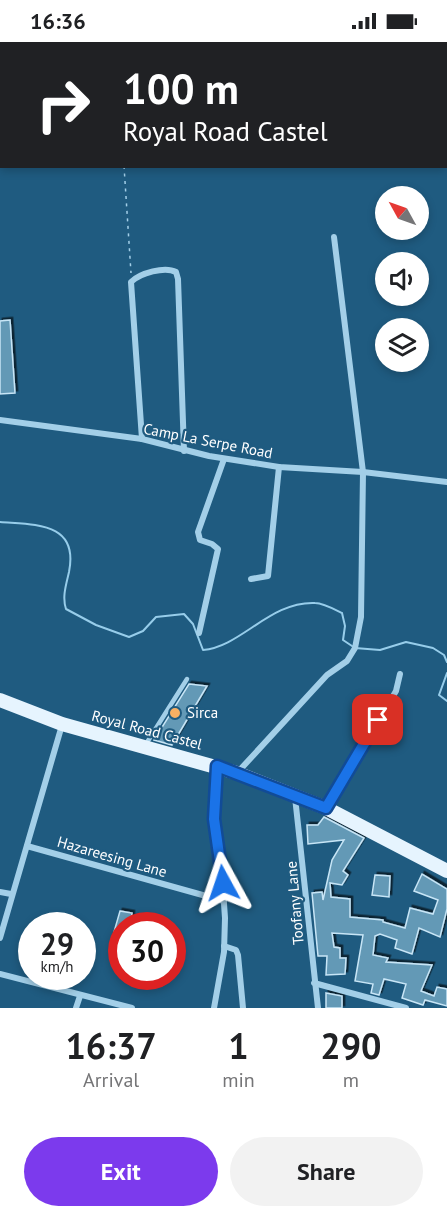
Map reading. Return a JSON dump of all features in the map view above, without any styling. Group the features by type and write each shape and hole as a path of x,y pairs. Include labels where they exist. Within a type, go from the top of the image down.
{"main road":[{"name":"Royal Road Castel","path":"0,700 62,724 237,773 326,808 447,871"}],"street":[{"path":"237,773 327,675 348,662 353,654 362,617 363,472 334,237"},
{"path":"142,439 131,282 139,276 169,269 177,273 184,451"},
{"name":"Camp La Serpe Road","path":"0,420 142,439 184,451 279,467 363,472 447,482"},
{"path":"199,633 218,549 200,540 198,532 225,459"},
{"path":"251,579 268,576 279,467"},
{"path":"326,808 396,691 400,674"},
{"path":"0,938 62,724"},
{"path":"213,1008 224,946 224,901 220,847 214,819 217,766"},
{"name":"Toofany Lane","path":"295,796 318,1008"},
{"name":"Hazareesing Lane","path":"27,846 224,901"},
{"path":"0,892 11,894"},
{"path":"224,946 236,950 238,955 243,1008"},
{"path":"0,974 132,1008"},
{"path":"314,983 406,1008"},
{"path":"76,1008 80,996"}],"lane":[{"path":"144,746 187,679"}],"path":[{"path":"124,168 131,282"}],"building":[{"path":"10,320 15,393 0,394 0,321"},
{"name":"Sirca","path":"189,684 207,686 172,745 154,740"},
{"path":"324,817 364,838 343,871 348,875 342,885 330,883 331,897 350,899 350,917 383,920 383,922 405,928 410,908 433,914 438,900 414,891 422,874 447,889 447,909 440,937 419,928 412,954 395,948 397,940 380,934 375,936 373,955 388,958 386,962 432,965 421,991 434,996 437,987 447,989 447,1006 425,1000 423,1005 402,998 406,984 384,979 379,995 371,993 373,984 355,981 363,935 332,933 334,947 340,948 340,958 346,958 345,974 326,975 327,956 318,956 312,893 322,892 323,900 332,860 344,840 308,844 307,825 318,825"},
{"path":"375,875 390,876 389,897 372,895"},
{"path":"326,993 342,996 342,1008 326,1008"}],"waterway":[{"path":"0,522 40,526 61,535 67,544 70,556 64,595 66,609 96,625 129,637 143,631 156,617 184,614 193,624 203,650 230,641 284,609 299,604 315,603 342,613 345,626 343,640 355,648 380,650 406,642 433,648 444,655 447,662"},
{"path":"447,673 439,695 447,701"}],"place":[{"name":"Sirca","path":"175,713"}],"route":[{"path":"223,883 220,847 214,819 217,766 326,808 378,720"}]}
